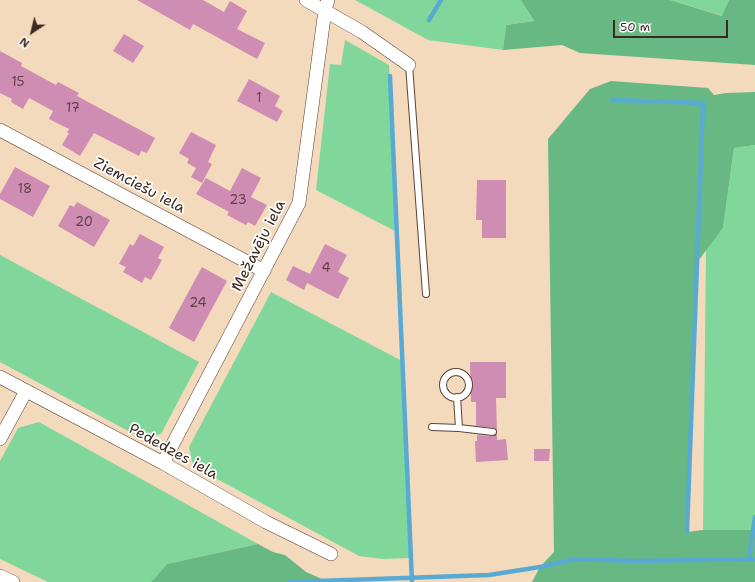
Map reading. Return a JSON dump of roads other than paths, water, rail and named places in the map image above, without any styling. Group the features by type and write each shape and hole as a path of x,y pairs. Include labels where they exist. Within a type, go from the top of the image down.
{"street":[{"path":"306,0 327,5 409,65"},
{"name":"Mežavēju iela","path":"163,463 299,203 327,5"},
{"name":"Ziemciešu iela","path":"0,130 264,271"},
{"name":"Pededzes iela","path":"0,377 163,463 266,522 331,554"},
{"path":"0,439 26,391"},
{"path":"0,576 13,582"}],"lane":[{"path":"409,65 426,294"},
{"path":"455,372 463,374 469,383 466,392 462,396 457,397 446,394 443,385 445,377 455,372"},
{"path":"457,397 459,428"},
{"path":"432,427 459,428 493,432"}],"waterway":[{"path":"429,20 441,0"},
{"path":"390,76 412,582"},
{"path":"612,100 703,103 687,532"},
{"path":"749,559 755,517"},
{"path":"290,582 489,575 540,567 575,559 636,561 755,559"}]}
